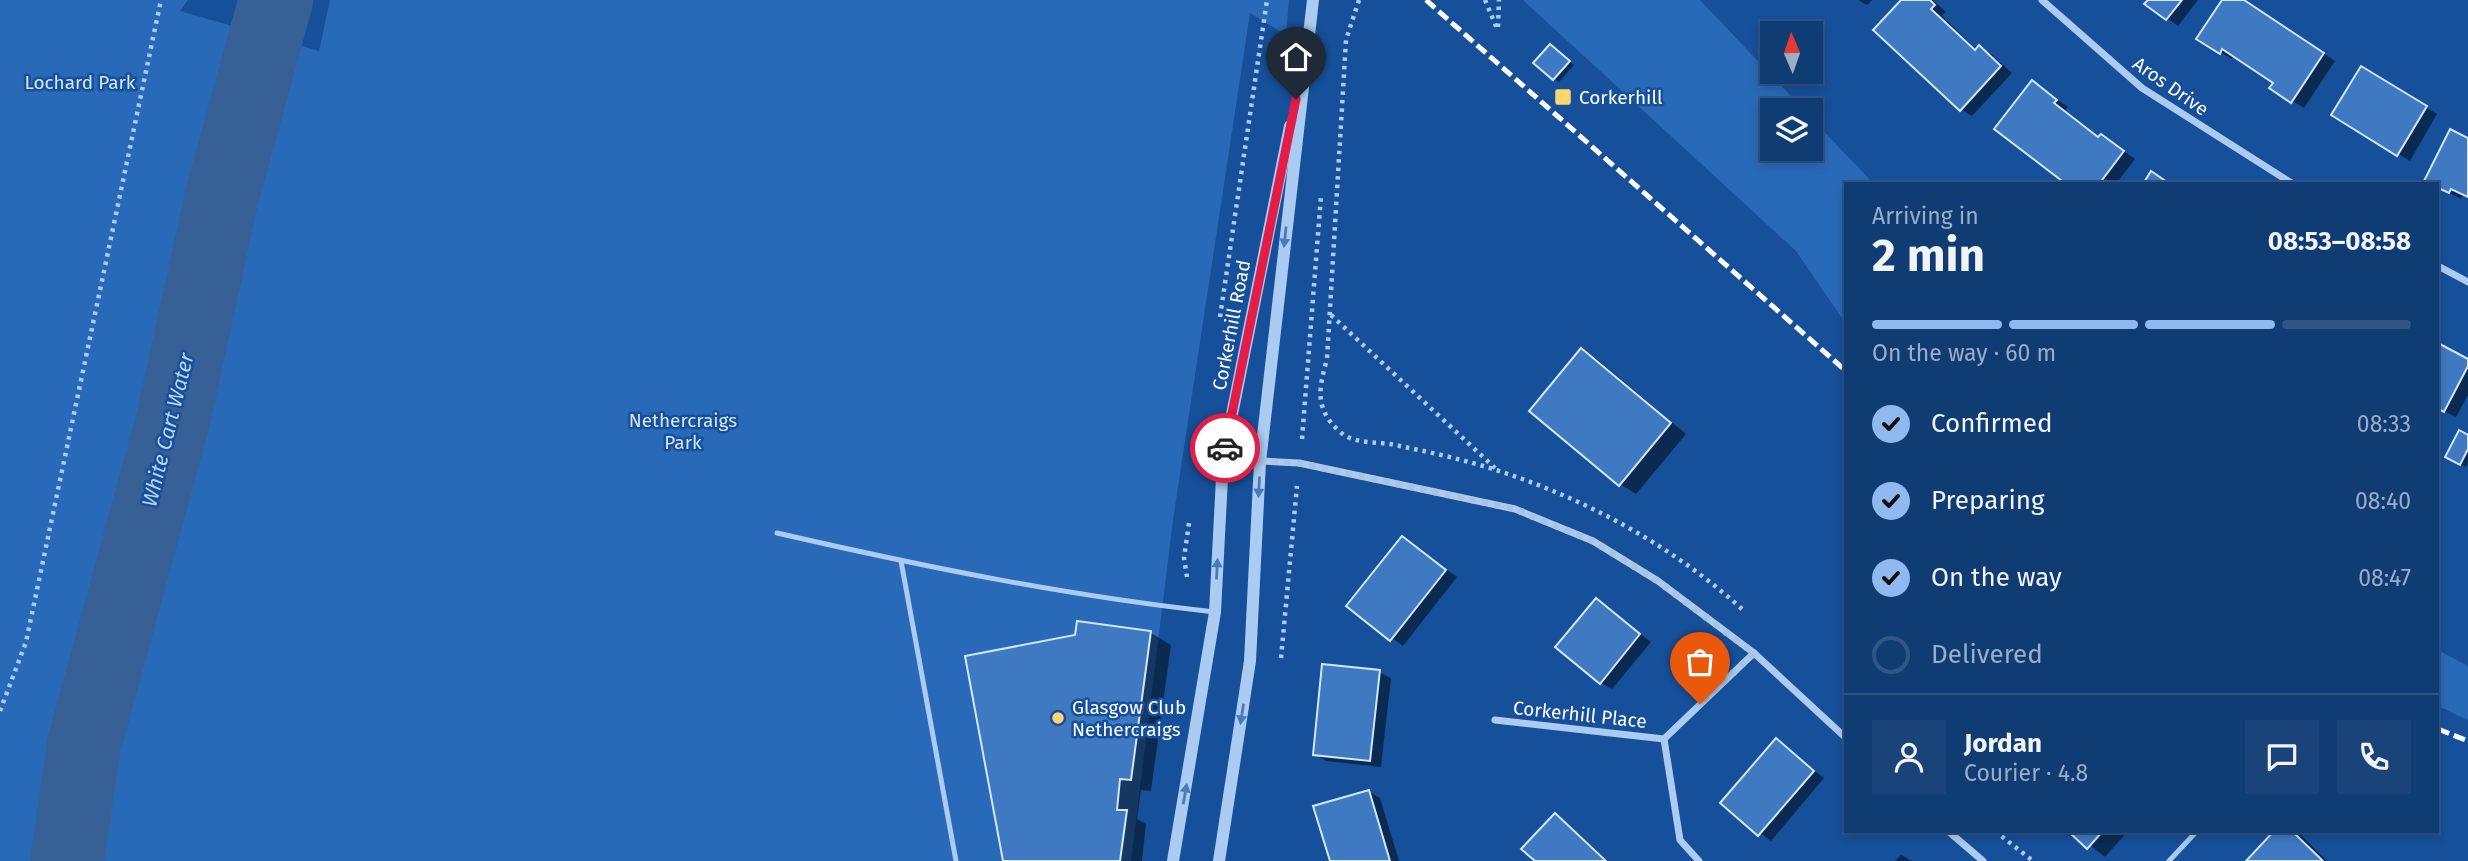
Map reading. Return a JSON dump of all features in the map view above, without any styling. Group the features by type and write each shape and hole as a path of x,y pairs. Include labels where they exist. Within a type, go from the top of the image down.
{"street":[{"name":"Corkerhill Road","path":"1219,861 1250,661 1261,462 1313,0"},
{"name":"Aros Drive","path":"2042,0 2142,88 2290,182"},
{"name":"Corkerhill Road","path":"1173,861 1215,612 1223,459 1307,47"},
{"path":"2439,267 2468,282"},
{"path":"1223,459 1299,463 1515,509 1593,541 1658,581 1754,653 1844,736"},
{"name":"Corkerhill Place","path":"1495,720 1664,739 1754,653"},
{"path":"1664,739 1680,840 1699,861"},
{"path":"1950,833 1983,861"}],"lane":[{"path":"777,533 901,561 1215,612"},
{"path":"901,561 956,861"},
{"path":"2169,861 2195,833"}],"path":[{"path":"0,710 26,642 161,0"},
{"path":"1359,0 1346,40 1331,314 1327,359 1318,390 1324,411 1341,433 1353,439 1394,445 1497,470 1582,502 1647,537 1744,611"},
{"path":"1485,0 1498,32 1499,0"},
{"path":"1280,662 1321,192"},
{"path":"1331,314 1497,470"},
{"path":"1998,833 2033,861"}],"green space":[{"name":"Nethercraigs Park","path":"0,0 188,0 180,11 319,51 330,0 1289,0 1286,35 1250,13 1173,520 1131,861 0,861"},
{"path":"1523,0 1700,0 1760,63 1760,84 1779,84 1793,98 1760,98 1760,161 1823,161 1823,131 1872,182 1844,182 1844,321 1796,251"},
{"path":"2439,651 2468,666 2468,720 2439,706"}],"building":[{"path":"1901,0 1930,0 1935,5 1931,9 1975,50 1979,45 2001,66 1960,111 1873,30"},
{"path":"2148,0 2182,0 2166,20 2144,4"},
{"path":"2222,0 2244,0 2324,53 2291,103 2269,88 2273,83 2222,49 2220,54 2196,39"},
{"path":"1550,44 1570,61 1553,80 1533,63"},
{"path":"2361,66 2427,106 2397,156 2331,115"},
{"path":"2032,80 2057,100 2054,103 2098,137 2101,134 2124,151 2101,182 2063,182 1994,129"},
{"path":"2450,129 2468,138 2468,197 2451,189 2449,193 2439,188 2439,182 2424,181"},
{"path":"2151,171 2167,182 2144,182"},
{"path":"2439,344 2468,359 2468,366 2444,412 2439,410"},
{"path":"1581,348 1671,423 1619,486 1529,411"},
{"path":"2459,430 2468,435 2468,449 2460,465 2445,457"},
{"path":"1402,536 1446,570 1390,641 1346,606"},
{"path":"1596,598 1640,634 1600,684 1555,647"},
{"name":"Glasgow Club Nethercraigs","path":"1077,621 1151,631 1131,780 1120,779 1117,810 1127,810 1120,861 1003,861 965,656 1075,635"},
{"path":"1322,664 1380,670 1370,761 1313,755"},
{"path":"1776,738 1814,771 1758,836 1720,803"},
{"path":"1369,790 1390,861 1330,861 1313,806"},
{"path":"1555,813 1606,861 1535,861 1521,849"},
{"path":"2070,833 2101,833 2087,849"},
{"path":"2272,833 2294,833 2323,861 2246,861"}],"waterway":[{"name":"White Cart Water","path":"67,861 84,745 173,420 222,196 276,0"}],"railway":[{"path":"1426,0 1844,369"},
{"path":"2439,729 2468,741"}],"way so far":[{"path":"1225,448 1223,459 1299,463 1515,509 1593,541 1658,581 1754,653 1700,704"}],"place":[{"name":"Corkerhill","path":"1563,97"},
{"name":"Glasgow Club Nethercraigs","path":"1058,718"}],"route":[{"path":"1225,448 1296,99"}],"park label":[{"name":"Lochard Park","path":"80,82"}]}
